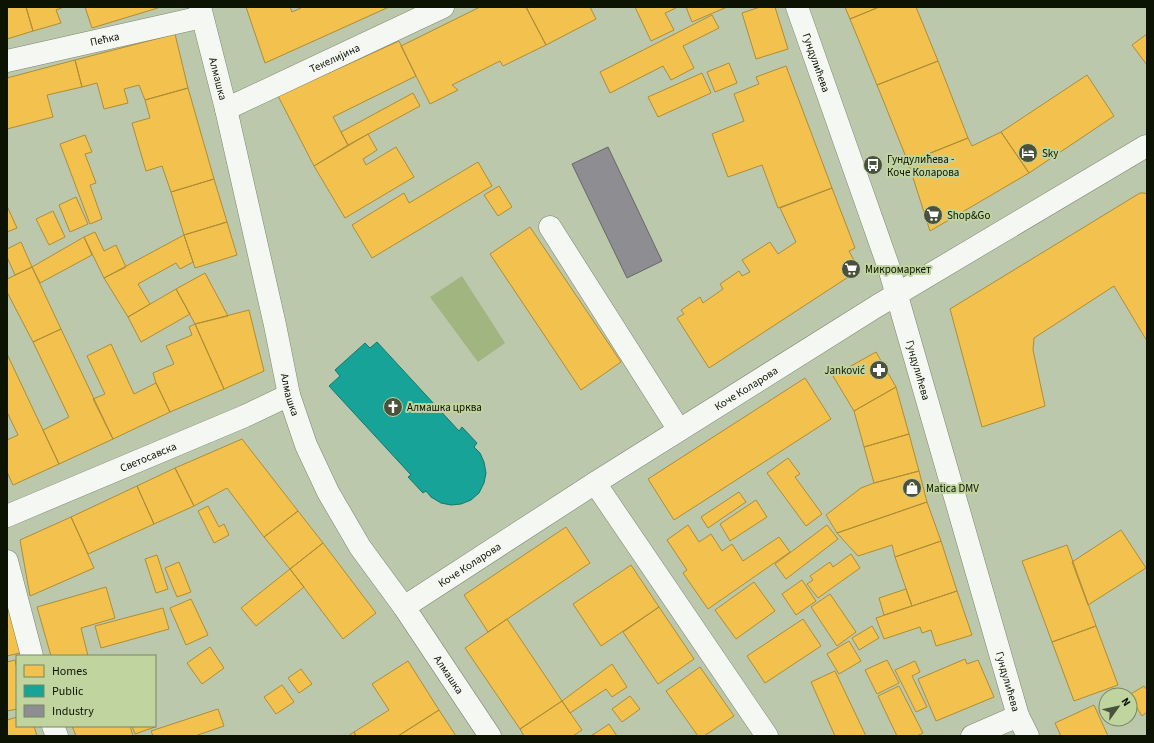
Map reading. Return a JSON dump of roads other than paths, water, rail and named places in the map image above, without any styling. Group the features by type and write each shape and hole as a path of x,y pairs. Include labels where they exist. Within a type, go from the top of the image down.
{"street":[{"name":"Текелијина","path":"226,109 443,7"},
{"name":"Гундулићева","path":"797,7 849,151 897,294 1018,716 1028,736"},
{"name":"Алмашка","path":"201,12 226,109 275,325 289,395 306,445 328,492 360,547 404,607 490,736"},
{"name":"Пећка","path":"7,61 201,12"},
{"name":"Коче Коларова","path":"404,607 595,483 897,294 1146,146 1147,147"},
{"path":"550,227 679,430"},
{"name":"Светосавска","path":"7,516 246,416 289,395"},
{"path":"595,483 767,736"},
{"path":"7,561 32,655"},
{"path":"972,736 1018,716"}],"place":[{"name":"Sky","path":"1028,153"},
{"name":"Гундулићева - Коче Коларова","path":"873,165"},
{"name":"Shop&Go","path":"933,215"},
{"name":"Микромаркет","path":"851,269"},
{"name":"Janković","path":"879,370"},
{"name":"Алмашка црква","path":"393,407"},
{"name":"Matica DMV","path":"912,488"}]}
